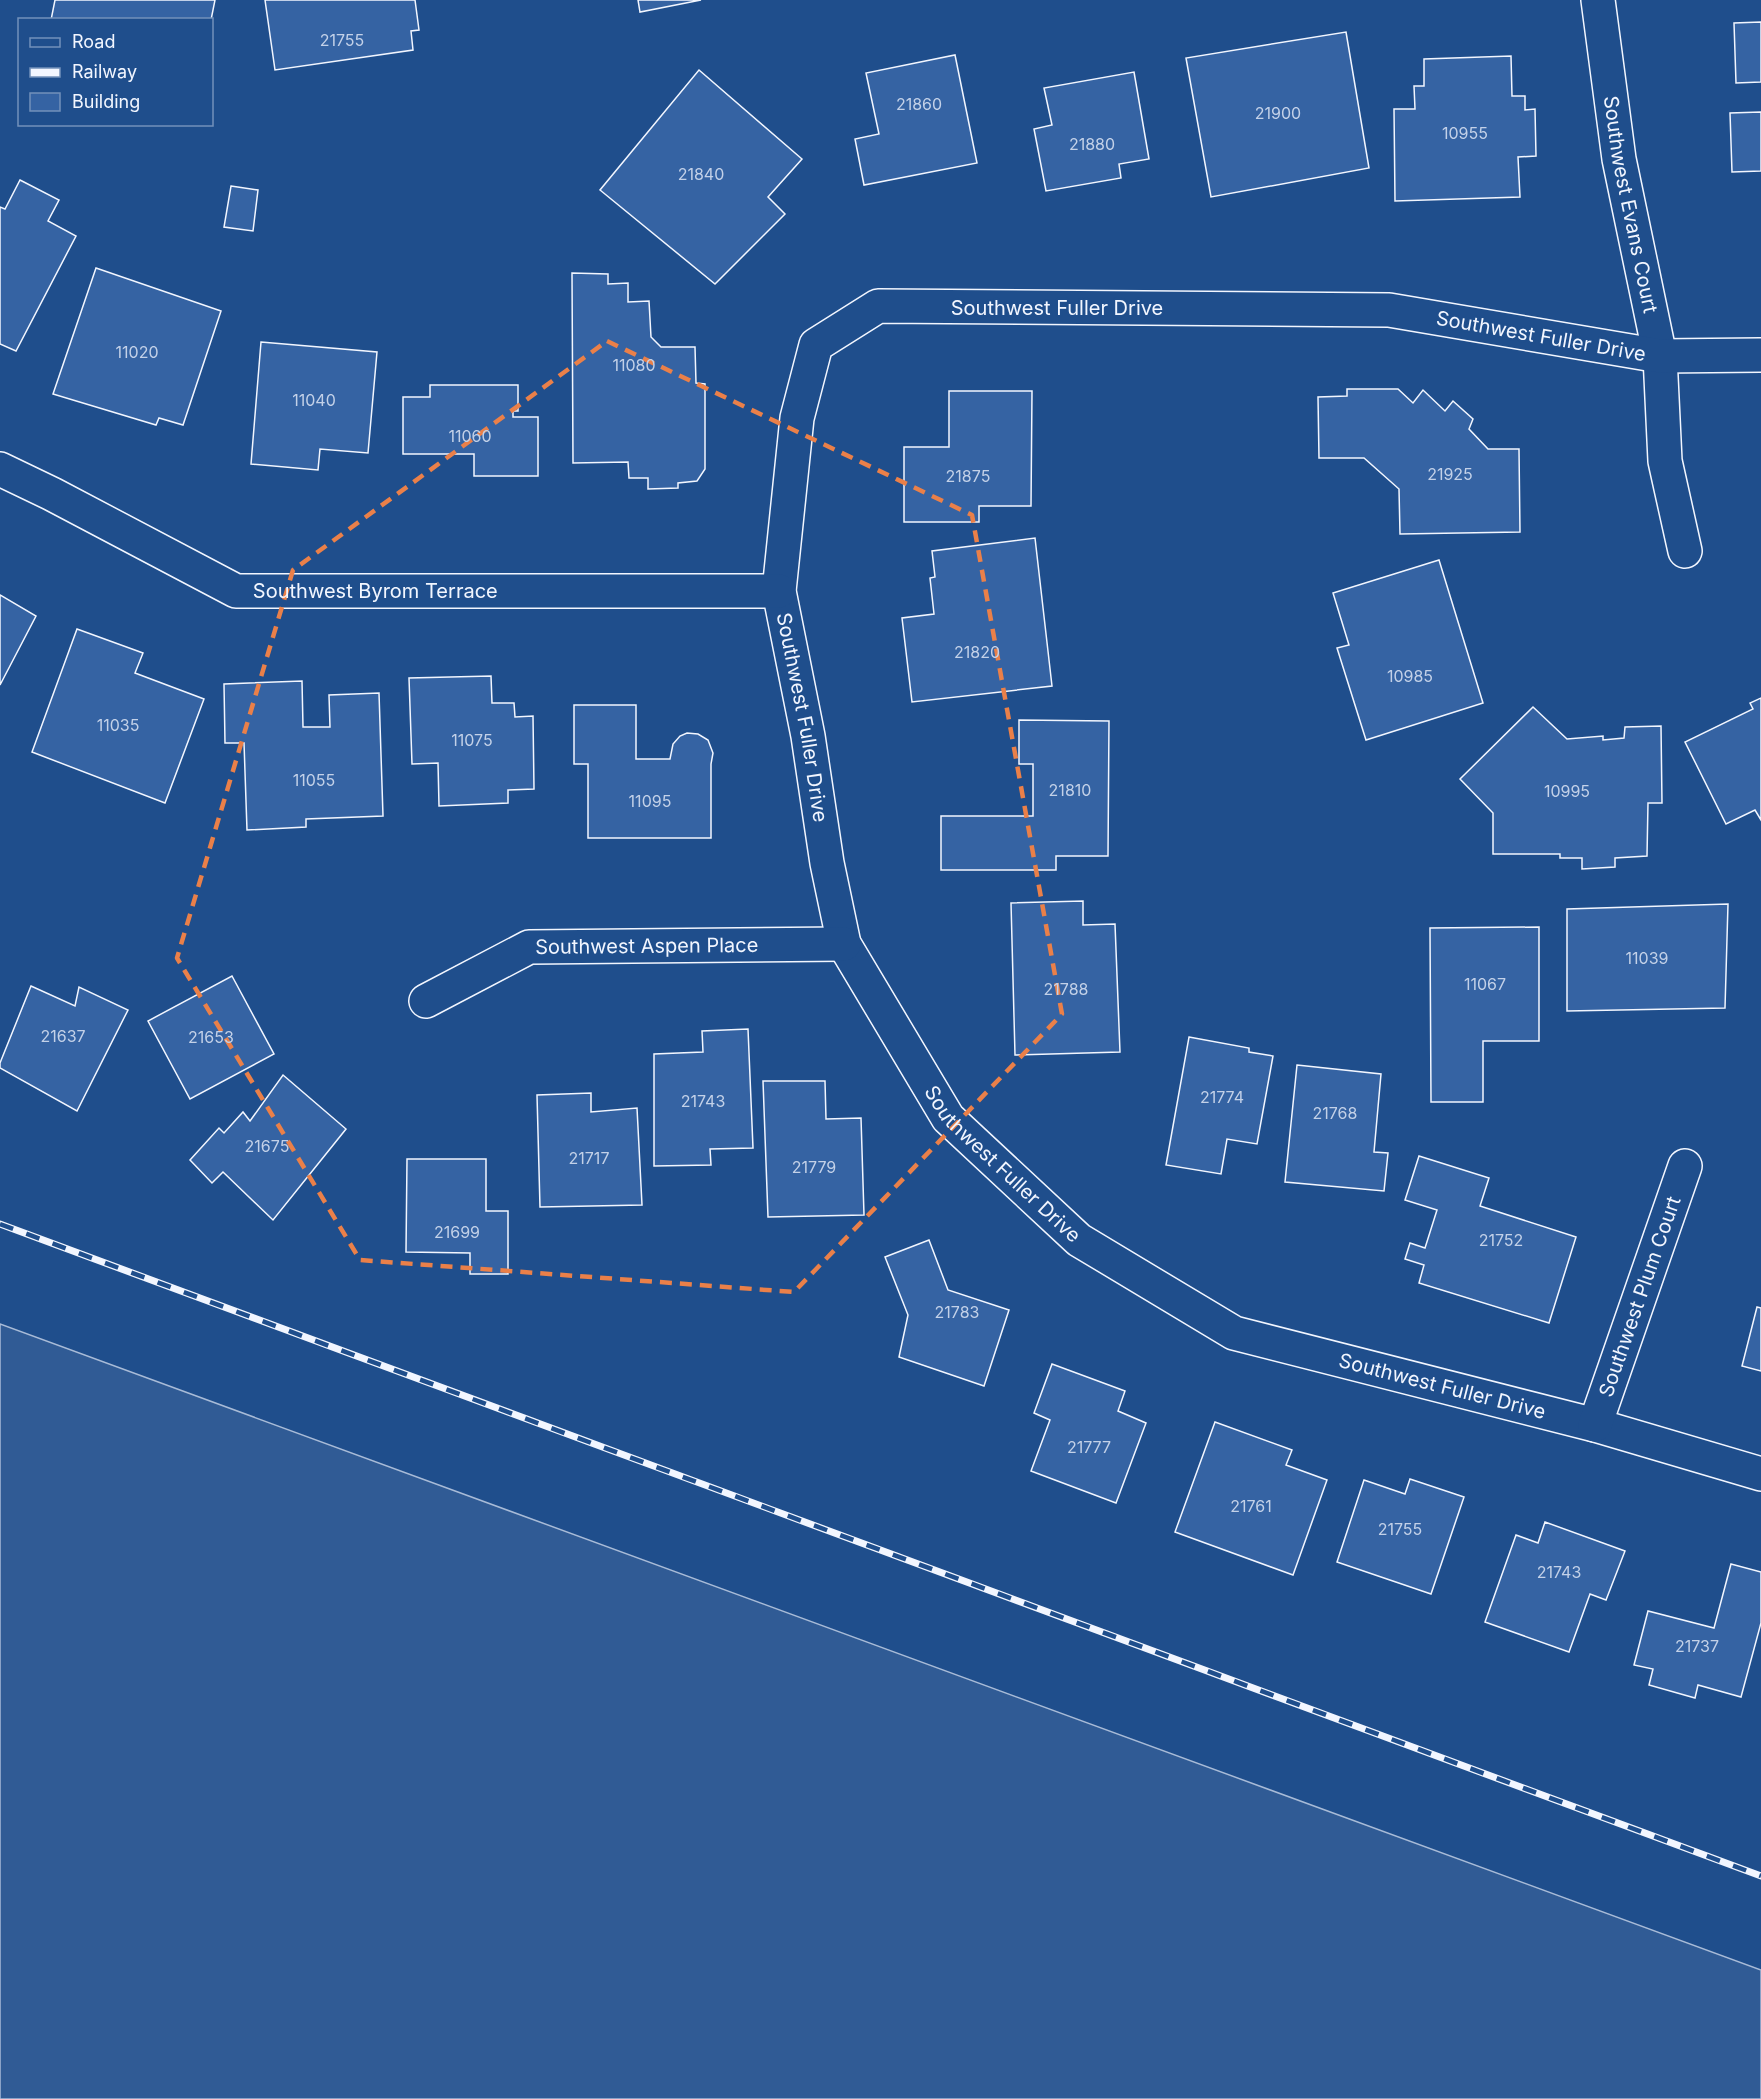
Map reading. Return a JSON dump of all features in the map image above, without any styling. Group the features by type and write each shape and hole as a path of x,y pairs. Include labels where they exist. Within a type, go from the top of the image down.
{"street":[{"name":"Southwest Evans Court","path":"1598,0 1619,159 1660,356 1665,461 1684,550"},
{"name":"Southwest Fuller Drive","path":"1761,355 1660,356 1389,310 878,306 816,345 797,418 779,591 808,736 827,863 843,944 948,1118 1079,1240 1234,1333 1594,1425 1761,1474"},
{"name":"Southwest Byrom Terrace","path":"0,469 236,591 779,591"},
{"name":"Southwest Aspen Place","path":"426,1001 529,947 843,944"},
{"name":"Southwest Plum Court","path":"1594,1425 1684,1166"}],"highlighted area":[{"path":"607,341 972,515 1062,1014 794,1292 360,1260 177,958 293,570"}],"shaded area":[{"path":"0,1324 1761,1970 1761,2099 0,2099"}],"building":[{"path":"55,0 215,0 211,18 51,18"},
{"path":"265,0 415,0 419,30 411,31 413,50 275,70"},
{"path":"638,0 701,0 640,12"},
{"path":"1761,22 1761,82 1736,83 1734,23"},
{"path":"1346,32 1369,168 1211,197 1186,58"},
{"path":"955,55 977,163 864,185 855,139 879,134 866,73"},
{"path":"1511,56 1512,96 1525,96 1525,110 1535,109 1536,156 1518,157 1520,197 1395,201 1394,109 1415,109 1414,86 1424,86 1424,59"},
{"path":"699,70 802,159 768,197 785,214 715,284 600,190"},
{"path":"1134,72 1149,159 1119,164 1121,178 1046,191 1034,129 1052,125 1044,88"},
{"path":"1761,112 1761,171 1732,172 1730,113"},
{"path":"20,180 59,200 48,221 76,236 16,351 0,344 0,207 5,209"},
{"path":"231,186 258,190 253,231 224,227"},
{"path":"96,268 221,311 183,425 159,418 156,425 53,394"},
{"path":"572,273 608,274 608,284 628,283 628,302 649,301 651,337 661,347 695,347 696,383 705,384 705,469 697,481 678,483 678,488 648,489 648,478 629,478 628,462 573,463"},
{"path":"261,342 377,352 368,453 320,449 318,470 251,464"},
{"path":"430,385 518,385 518,411 513,411 513,417 538,417 538,476 474,476 474,454 403,454 403,397 430,397"},
{"path":"1347,389 1398,389 1413,403 1423,390 1445,411 1453,401 1473,419 1469,429 1488,449 1519,449 1520,532 1400,534 1399,489 1364,458 1319,458 1318,397 1347,396"},
{"path":"949,391 1032,391 1031,506 979,506 979,522 904,522 904,447 949,447"},
{"path":"1035,538 1052,686 912,702 902,618 934,614 930,578 935,577 932,551"},
{"path":"1439,560 1483,703 1366,740 1337,648 1349,645 1333,593"},
{"path":"0,595 36,616 0,685"},
{"path":"77,629 143,653 135,673 204,699 165,803 32,752"},
{"path":"491,676 492,703 514,703 515,717 533,716 534,789 508,790 508,803 439,806 438,763 412,764 409,678"},
{"path":"302,681 303,727 330,727 329,695 379,693 383,816 306,819 306,827 247,830 244,743 225,743 224,684"},
{"path":"1761,698 1761,820 1755,810 1726,824 1685,742 1753,709 1750,703"},
{"path":"574,705 636,705 636,759 670,759 673,744 680,736 687,733 698,734 708,740 713,753 711,838 588,838 588,764 574,764"},
{"path":"1533,707 1567,739 1603,736 1603,740 1624,738 1625,727 1661,726 1662,803 1648,803 1647,856 1615,858 1615,867 1582,869 1582,858 1560,858 1560,854 1493,854 1493,813 1460,779"},
{"path":"1019,720 1109,721 1108,856 1056,856 1056,870 941,870 941,816 1033,816 1033,764 1019,764"},
{"path":"1083,901 1083,925 1115,924 1120,1052 1015,1055 1011,903"},
{"path":"1728,904 1725,1008 1567,1011 1567,909"},
{"path":"1539,927 1539,1041 1483,1041 1483,1102 1431,1102 1430,928"},
{"path":"232,976 274,1054 190,1099 148,1021"},
{"path":"31,986 75,1006 79,987 128,1010 77,1111 0,1068"},
{"path":"748,1029 753,1148 710,1149 711,1165 654,1166 654,1054 703,1052 702,1031"},
{"path":"1189,1037 1249,1048 1249,1052 1273,1056 1257,1144 1227,1139 1221,1174 1166,1165"},
{"path":"1297,1065 1381,1074 1374,1152 1388,1153 1384,1191 1285,1182"},
{"path":"283,1075 346,1129 273,1220 223,1172 212,1183 190,1160 219,1128 224,1133 243,1112 250,1121"},
{"path":"763,1081 825,1081 826,1119 861,1118 864,1215 768,1217"},
{"path":"591,1093 591,1112 637,1108 642,1205 540,1207 537,1095"},
{"path":"1419,1156 1489,1178 1480,1206 1576,1237 1549,1323 1419,1283 1424,1265 1405,1259 1410,1243 1425,1248 1437,1210 1405,1200"},
{"path":"407,1159 486,1159 486,1211 508,1211 508,1274 470,1274 470,1253 406,1252"},
{"path":"929,1240 948,1290 1009,1310 984,1386 899,1357 908,1315 885,1257"},
{"path":"1757,1307 1761,1308 1761,1371 1742,1366"},
{"path":"1052,1364 1125,1391 1118,1411 1146,1423 1116,1503 1031,1471 1050,1420 1034,1413"},
{"path":"1215,1422 1292,1450 1286,1465 1327,1480 1293,1575 1175,1532"},
{"path":"1410,1479 1464,1497 1431,1594 1337,1562 1364,1480 1405,1494"},
{"path":"1545,1522 1625,1551 1606,1600 1590,1594 1569,1652 1485,1622 1516,1535 1538,1543"},
{"path":"1731,1564 1761,1572 1761,1623 1741,1697 1698,1685 1695,1698 1649,1685 1653,1669 1634,1665 1648,1611 1714,1628"}],"railway":[{"path":"0,1224 1761,1876"}]}
